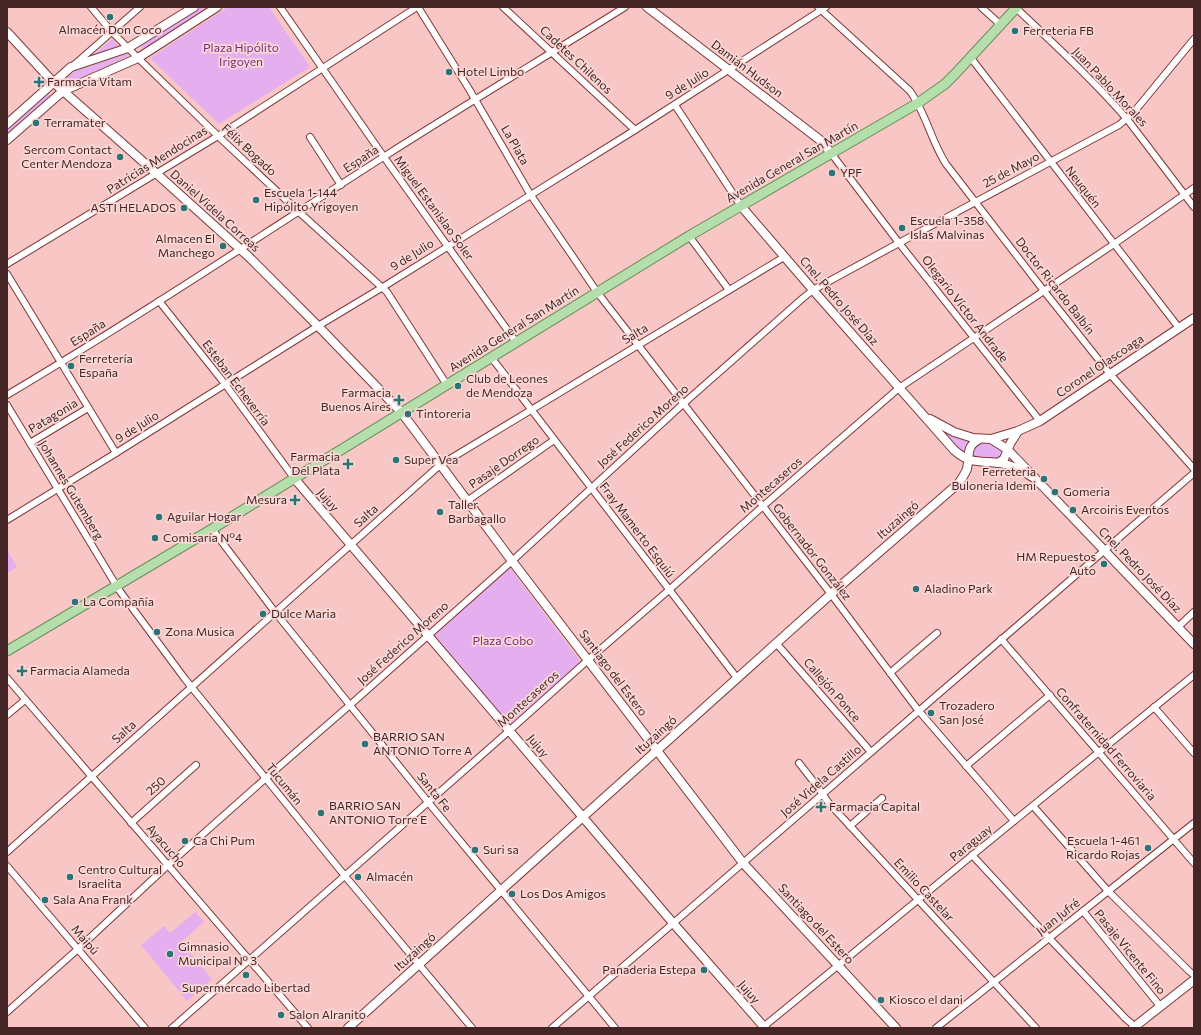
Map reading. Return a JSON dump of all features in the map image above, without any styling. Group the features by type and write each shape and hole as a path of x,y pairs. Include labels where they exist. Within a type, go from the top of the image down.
{"main road":[{"name":"Avenida General San Martín","path":"7,651 212,529 689,236 918,103 945,84 971,58 1016,7"}],"street":[{"name":"Félix Bogado","path":"91,7 112,32 218,136 299,212 383,287 447,385"},
{"path":"7,124 140,7"},
{"path":"71,67 128,48 194,7"},
{"path":"7,140 63,90 138,58 217,7"},
{"name":"Miguel Estanislao Soler","path":"280,7 322,69 516,342"},
{"name":"Patricias Mendocinas","path":"7,264 218,136 417,7"},
{"name":"La Plata","path":"417,7 475,99 530,194 597,292"},
{"name":"Cadetes Chilenos","path":"503,7 635,130"},
{"name":"España","path":"7,395 159,302 475,99 625,7"},
{"name":"Damián Hudson","path":"647,7 820,140 831,153"},
{"path":"981,7 1001,25"},
{"name":"Juan Pablo Morales","path":"1016,7 1082,71 1127,119 1194,207"},
{"name":"9 de Julio","path":"7,520 635,130 822,8"},
{"name":"Doctor Ricardo Balbín","path":"822,8 907,87 918,103 942,158 975,202 1110,374 1194,469"},
{"name":"Daniel Videla Correas","path":"7,32 53,82 241,250 318,326 402,413"},
{"name":"25 de Mayo","path":"813,290 1119,125 1134,112 1194,39"},
{"name":"Neuquén","path":"971,58 1179,328"},
{"path":"675,104 741,206"},
{"path":"310,137 341,185"},
{"name":"Olegario Víctor Andrade","path":"831,153 899,243 1040,421"},
{"name":"Montecaseros","path":"172,1028 588,660 899,388 1114,244 1194,188"},
{"name":"Cnel. Pedro José Díaz","path":"741,206 954,450 961,456 971,459 1014,467 1034,478"},
{"path":"689,236 729,290"},
{"name":"Salta","path":"7,852 440,465 784,257"},
{"path":"7,274 116,453"},
{"name":"José Federico Moreno","path":"7,1012 78,949 168,865 512,561 683,404 813,290"},
{"name":"Gobernador González","path":"597,292 762,507 831,594 918,710 1014,821"},
{"name":"Esteban Echeverría","path":"159,302 225,384 294,478"},
{"name":"Coronel Olascoaga","path":"991,439 1018,431 1040,421 1194,318"},
{"name":"Fray Mamerto Esquiú","path":"491,357 737,678"},
{"name":"Johannes Gutemberg","path":"7,405 116,586"},
{"name":"Patagonia","path":"30,443 88,408"},
{"name":"Cnel. Pedro José Díaz","path":"920,411 954,432 980,439 991,439 999,444 1105,550 1194,644"},
{"name":"Santiago del Estero","path":"402,413 512,561 743,863 896,1028"},
{"path":"998,463 1004,459 1006,452 1018,431"},
{"path":"971,459 970,448 980,439"},
{"name":"Pasaje Dorrego","path":"467,501 554,440"},
{"name":"Ituzaingó","path":"348,1028 776,643 959,483 971,459"},
{"name":"José Videla Castillo","path":"552,1028 918,710 1194,473"},
{"name":"Jujuy","path":"294,478 673,923 764,1027"},
{"name":"Santa Fe","path":"212,529 275,612 428,802 615,1028"},
{"name":"Tucumán","path":"116,586 192,687 345,876 472,1028"},
{"path":"1178,627 1194,612"},
{"path":"890,673 937,633"},
{"name":"Confraternidad Ferroviaria","path":"1001,639 1194,863"},
{"name":"Callejón Ponce","path":"776,643 871,752"},
{"name":"Paraguay","path":"764,1027 972,855 1194,676"},
{"name":"Ayacucho","path":"7,678 308,1028"},
{"path":"966,766 1050,695"},
{"path":"7,715 25,700"},
{"path":"1154,708 1194,754"},
{"name":"Emilio Castelar","path":"799,763 850,826 1036,1028"},
{"name":"250","path":"131,823 196,765"},
{"path":"850,826 882,798"},
{"path":"1033,806 1108,891 1194,975"},
{"name":"Juan Jufré","path":"936,1028 1194,823"},
{"path":"972,855 1135,1028 1160,1006 1194,980"},
{"name":"Maipú","path":"7,866 145,1028"},
{"name":"Pasaje Vicente Fino","path":"1083,911 1160,1006"}],"green space":[{"path":"201,7 209,7 144,50 140,46"},
{"name":"Plaza Hipólito Irigoyen","path":"228,7 269,7 310,67 219,124 150,58"},
{"path":"112,39 119,46 92,56"},
{"path":"127,54 129,56 66,84 63,81 75,71"},
{"path":"48,93 51,96 7,136 7,129"},
{"path":"932,423 971,440 964,453 958,449"},
{"path":"980,442 994,444 1000,448 1001,455 996,459 975,458 973,454 973,447"},
{"path":"7,550 17,567 7,573"},
{"name":"Plaza Cobo","path":"510,568 581,662 509,725 434,636"},
{"name":"Gimnasio Municipal Nº 3","path":"195,912 204,922 181,942 212,979 187,1001 141,945 164,926 170,933"}],"place":[{"name":"Almacén Don Coco","path":"110,17"},
{"name":"Ferreteria FB","path":"1015,31"},
{"name":"Hotel Limbo","path":"449,72"},
{"name":"Farmacia Vitam","path":"39,82"},
{"name":"Terramater","path":"36,123"},
{"name":"Sercom Contact Center Mendoza","path":"120,157"},
{"name":"YPF","path":"832,173"},
{"name":"Escuela 1-144 Hipólito Yrigoyen","path":"256,200"},
{"name":"ASTI HELADOS","path":"184,208"},
{"name":"Escuela 1-358 Islas Malvinas","path":"902,228"},
{"name":"Almacen El Manchego","path":"223,246"},
{"name":"Ferretería España","path":"71,366"},
{"name":"Club de Leones de Mendoza","path":"458,386"},
{"name":"Farmacia Buenos Aires","path":"399,400"},
{"name":"Tintoreria","path":"408,414"},
{"name":"Super Vea","path":"396,460"},
{"name":"Farmacia Del Plata","path":"348,464"},
{"name":"Ferreteria Buloneria Idemi","path":"1044,479"},
{"name":"Gomeria","path":"1055,492"},
{"name":"Mesura","path":"295,500"},
{"name":"Arcoiris Eventos","path":"1073,510"},
{"name":"Taller Barbagallo","path":"440,512"},
{"name":"Aguilar Hogar","path":"159,517"},
{"name":"Comisaría N°4","path":"155,538"},
{"name":"HM Repuestos Auto","path":"1104,564"},
{"name":"Aladino Park","path":"916,589"},
{"name":"La Compañía","path":"75,602"},
{"name":"Dulce Maria","path":"263,614"},
{"name":"Zona Musica","path":"157,632"},
{"name":"Farmacia Alameda","path":"22,671"},
{"name":"Trozadero San José","path":"931,713"},
{"name":"BARRIO SAN ANTONIO Torre A","path":"365,744"},
{"name":"Farmacia Capital","path":"821,807"},
{"name":"BARRIO SAN ANTONIO Torre E","path":"321,813"},
{"name":"Ca Chi Pum","path":"185,841"},
{"name":"Escuela 1-461 Ricardo Rojas","path":"1148,848"},
{"name":"Suri sa","path":"475,850"},
{"name":"Centro Cultural Israelita","path":"70,877"},
{"name":"Almacén","path":"358,877"},
{"name":"Los Dos Amigos","path":"512,894"},
{"name":"Sala Ana Frank","path":"45,900"},
{"name":"Gimnasio Municipal Nº 3","path":"170,954"},
{"name":"Panaderia Estepa","path":"704,970"},
{"name":"Supermercado Libertad","path":"246,975"},
{"name":"Kiosco el dani","path":"881,1000"},
{"name":"Salon Alranito","path":"281,1015"}]}
